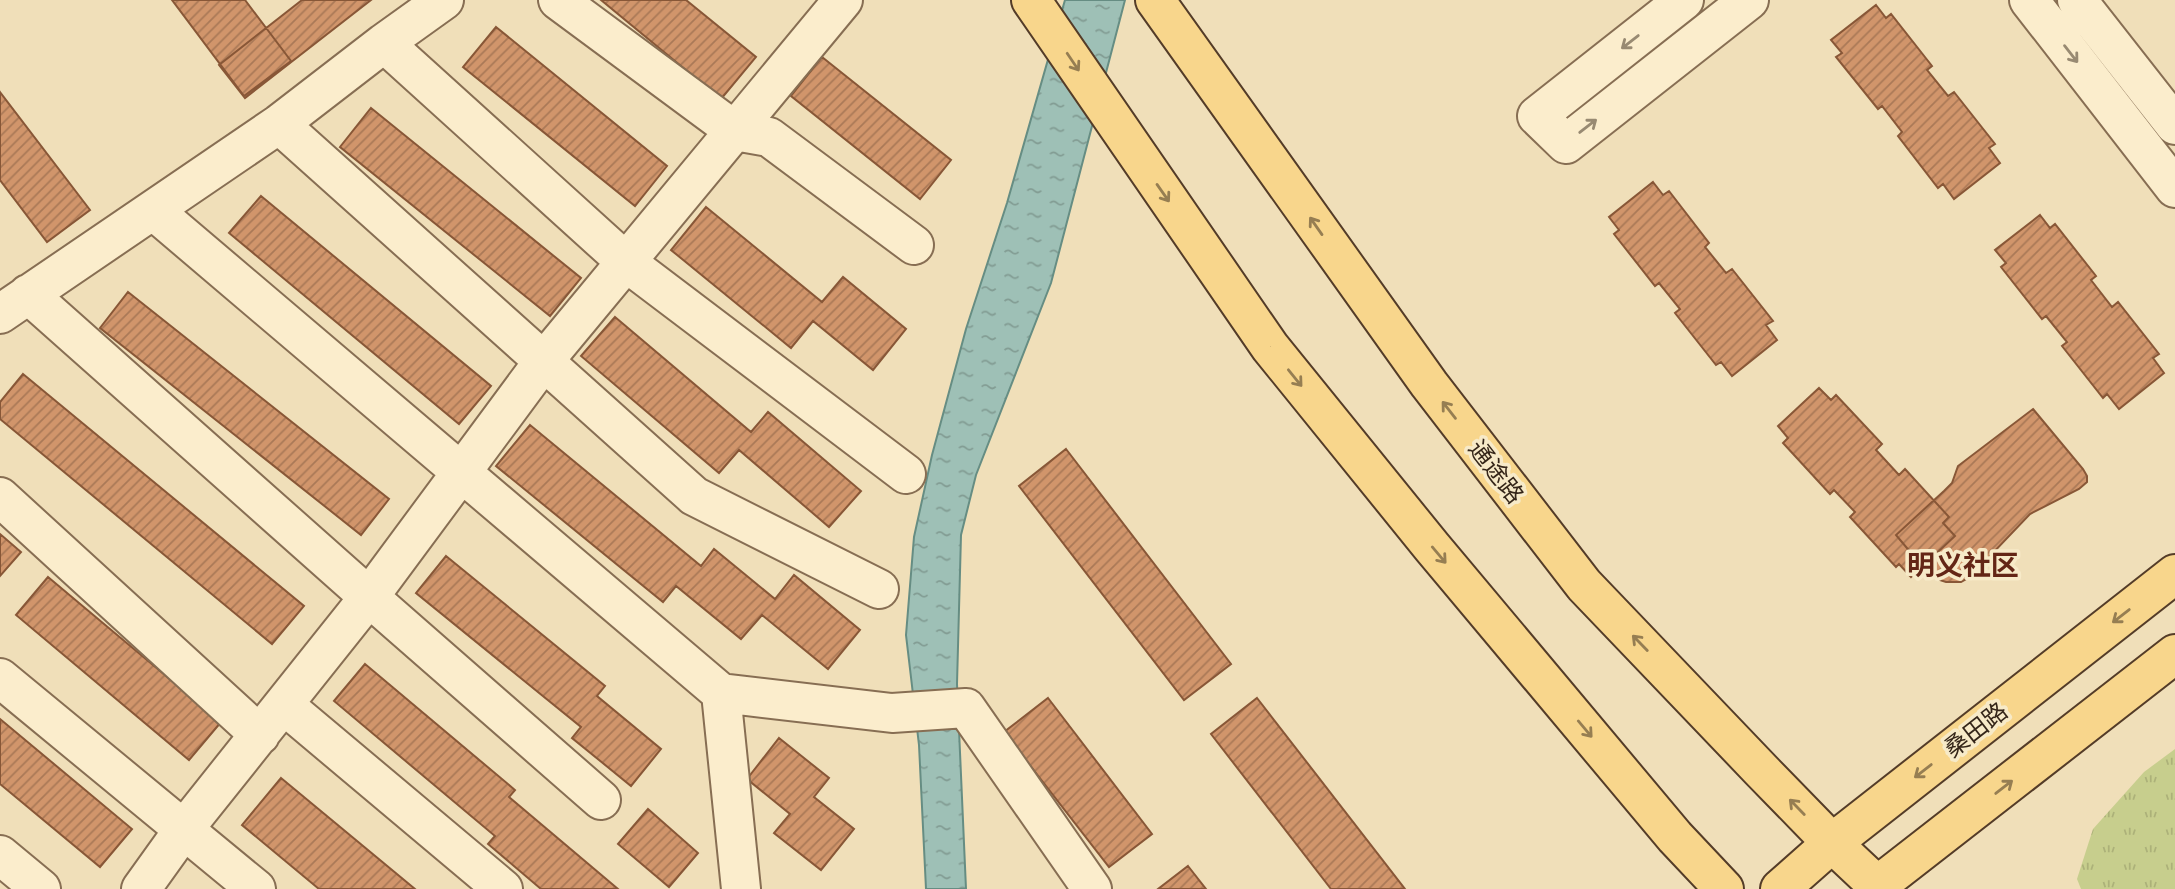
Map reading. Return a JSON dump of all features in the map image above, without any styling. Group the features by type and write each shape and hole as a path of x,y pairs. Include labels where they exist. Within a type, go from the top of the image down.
{"main road":[{"path":"1033,3 1270,346 1432,547 1675,837 1724,889"},
{"name":"通途路","path":"1159,6 1429,384 1584,584 1877,888"},
{"name":"桑田路","path":"1780,889 1832,843 2175,574"},
{"path":"1877,888 2175,654"}],"street":[{"path":"444,0 279,124 14,304 369,597 601,800"},
{"path":"558,0 735,131 769,137 914,245"},
{"path":"141,889 184,829 369,597 544,362 842,0"},
{"path":"1684,0 1537,116 1566,144 1749,0"},
{"path":"2029,0 2175,188"},
{"path":"2077,0 2175,125"},
{"path":"384,43 626,262 906,474"},
{"path":"279,124 694,496 879,589"},
{"path":"154,211 459,473 721,692 892,713 966,708 1092,889"},
{"path":"0,497 260,734"},
{"path":"0,678 256,889"},
{"path":"721,692 741,889"},
{"path":"284,705 503,889"},
{"path":"0,855 41,889"}],"green space":[{"path":"2175,749 2175,889 2081,889 2077,879 2093,829 2144,772"}],"water":[{"path":"1065,0 1125,0 1051,283 976,475 961,535 957,684 966,889 926,889 919,745 906,635 914,537 932,455 966,329 1007,203"}],"building":[{"path":"172,0 245,0 291,61 244,96"},
{"path":"302,0 371,0 245,98 219,65"},
{"path":"601,0 686,0 756,57 721,99"},
{"path":"1876,5 1886,18 1891,14 1932,66 1927,70 1948,96 1954,92 1995,144 1989,148 2000,163 1954,199 1943,184 1938,188 1898,136 1902,132 1882,106 1878,109 1836,57 1842,53 1831,40"},
{"path":"496,27 667,166 635,206 463,67"},
{"path":"822,57 951,160 920,199 791,96"},
{"path":"0,92 90,210 47,242 0,180"},
{"path":"371,108 581,278 550,316 340,147"},
{"path":"1653,182 1663,195 1669,191 1709,243 1705,247 1726,273 1732,269 1773,321 1766,325 1777,340 1732,376 1721,362 1716,365 1675,313 1680,309 1659,283 1655,286 1614,234 1619,230 1609,217"},
{"path":"261,196 491,386 459,424 229,233"},
{"path":"706,207 822,302 843,277 906,329 873,370 813,321 791,348 671,250"},
{"path":"2040,215 2050,228 2055,224 2096,276 2091,280 2112,307 2118,302 2159,354 2153,358 2164,373 2119,409 2107,394 2103,398 2062,346 2067,342 2046,316 2042,319 2001,267 2006,263 1995,250"},
{"path":"128,292 389,499 361,535 100,328"},
{"path":"615,317 751,432 768,412 861,491 829,527 739,450 719,473 581,356"},
{"path":"23,374 304,606 272,644 0,419 0,402"},
{"path":"1819,388 1831,400 1836,395 1882,444 1876,450 1899,475 1905,469 1949,517 1943,523 1955,536 1911,577 1899,564 1896,567 1850,517 1855,512 1834,490 1830,494 1783,443 1788,438 1778,426"},
{"path":"2033,409 2083,469 2087,482 2079,489 2030,514 1970,577 1961,582 1937,579 1927,572 1896,535 1952,483 1958,466"},
{"path":"530,425 701,566 714,549 775,599 794,575 860,630 828,669 762,615 741,639 676,586 663,602 496,466"},
{"path":"1066,449 1231,664 1184,700 1019,486"},
{"path":"0,534 21,552 0,576"},
{"path":"446,556 605,686 597,696 661,749 631,786 572,738 581,727 416,593"},
{"path":"48,577 221,722 189,760 16,615"},
{"path":"365,664 515,790 509,797 618,889 541,889 488,844 495,836 334,701"},
{"path":"1048,698 1152,834 1109,867 1004,732"},
{"path":"1257,698 1405,889 1331,889 1211,734"},
{"path":"0,719 132,829 100,867 0,784"},
{"path":"779,738 829,778 814,797 854,829 821,870 774,833 790,814 747,779"},
{"path":"281,778 415,889 319,889 242,825"},
{"path":"648,809 698,853 669,887 618,844"},
{"path":"1188,866 1206,889 1158,889"}],"district":[{"name":"明义社区","path":"1963,565"}]}
